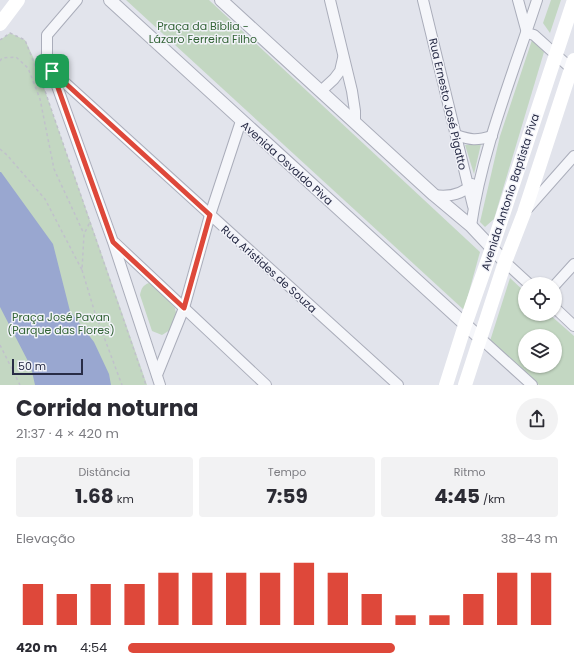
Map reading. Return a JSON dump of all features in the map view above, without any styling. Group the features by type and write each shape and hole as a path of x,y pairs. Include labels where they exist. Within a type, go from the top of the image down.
{"main road":[{"path":"0,24 18,0"},
{"name":"Avenida Antonio Baptista Piva","path":"446,385 574,0"},
{"name":"Avenida Antonio Baptista Piva","path":"465,385 505,262 524,213 573,66"}],"street":[{"path":"77,0 47,35 47,58 113,242 159,380"},
{"name":"Avenida Osvaldo Piva","path":"110,0 480,338"},
{"path":"221,0 434,196 471,226 521,277"},
{"path":"330,0 354,102 355,122"},
{"name":"Rua Ernesto José Pigatto","path":"423,0 473,208"},
{"path":"518,0 526,33"},
{"path":"471,226 473,208 481,173 537,0"},
{"path":"526,33 534,35 555,54 573,66"},
{"path":"321,92 340,71 343,56"},
{"name":"Rua Aristides de Souza","path":"52,71 398,385"},
{"path":"159,380 184,308 210,215 241,121"},
{"path":"456,135 470,140 480,140 492,136"},
{"path":"524,213 574,156"},
{"path":"434,196 446,196 463,192 481,173"},
{"path":"113,242 266,385"},
{"path":"562,277 574,264"},
{"path":"562,315 574,326"},
{"path":"480,338 532,385"}],"path":[{"path":"0,40 10,33 25,40 46,91 146,385"},
{"path":"0,60 2,58 16,57 28,68 40,99 54,169 84,234"},
{"path":"0,149 45,199 82,270 95,313 122,385"},
{"path":"82,270 84,234 90,221"},
{"path":"0,345 20,385"}],"green space":[{"name":"Praça da Bíblia - Lázaro Ferreira Filho","path":"126,0 209,0 480,252 464,310"},
{"path":"551,0 561,0 550,33 543,23"},
{"name":"Praça José Pavan (Parque das Flores)","path":"10,33 25,40 34,59 147,385 0,385 0,40"},
{"path":"532,40 544,52 494,219 485,227 480,222 500,136"},
{"path":"481,144 474,174 465,145"},
{"path":"510,278 518,285 518,321 557,321 574,336 574,385 539,385 526,373 562,373 562,329 518,329 518,366 490,341"},
{"path":"149,283 153,284 175,308 176,313 170,330 162,335 152,331 140,295 145,285"}],"water":[{"path":"0,172 53,244 70,311 94,342 109,374 111,385 35,385 31,367 0,307"}],"route":[{"path":"52,71 210,215 184,308 113,242 66,114 52,71"}]}
